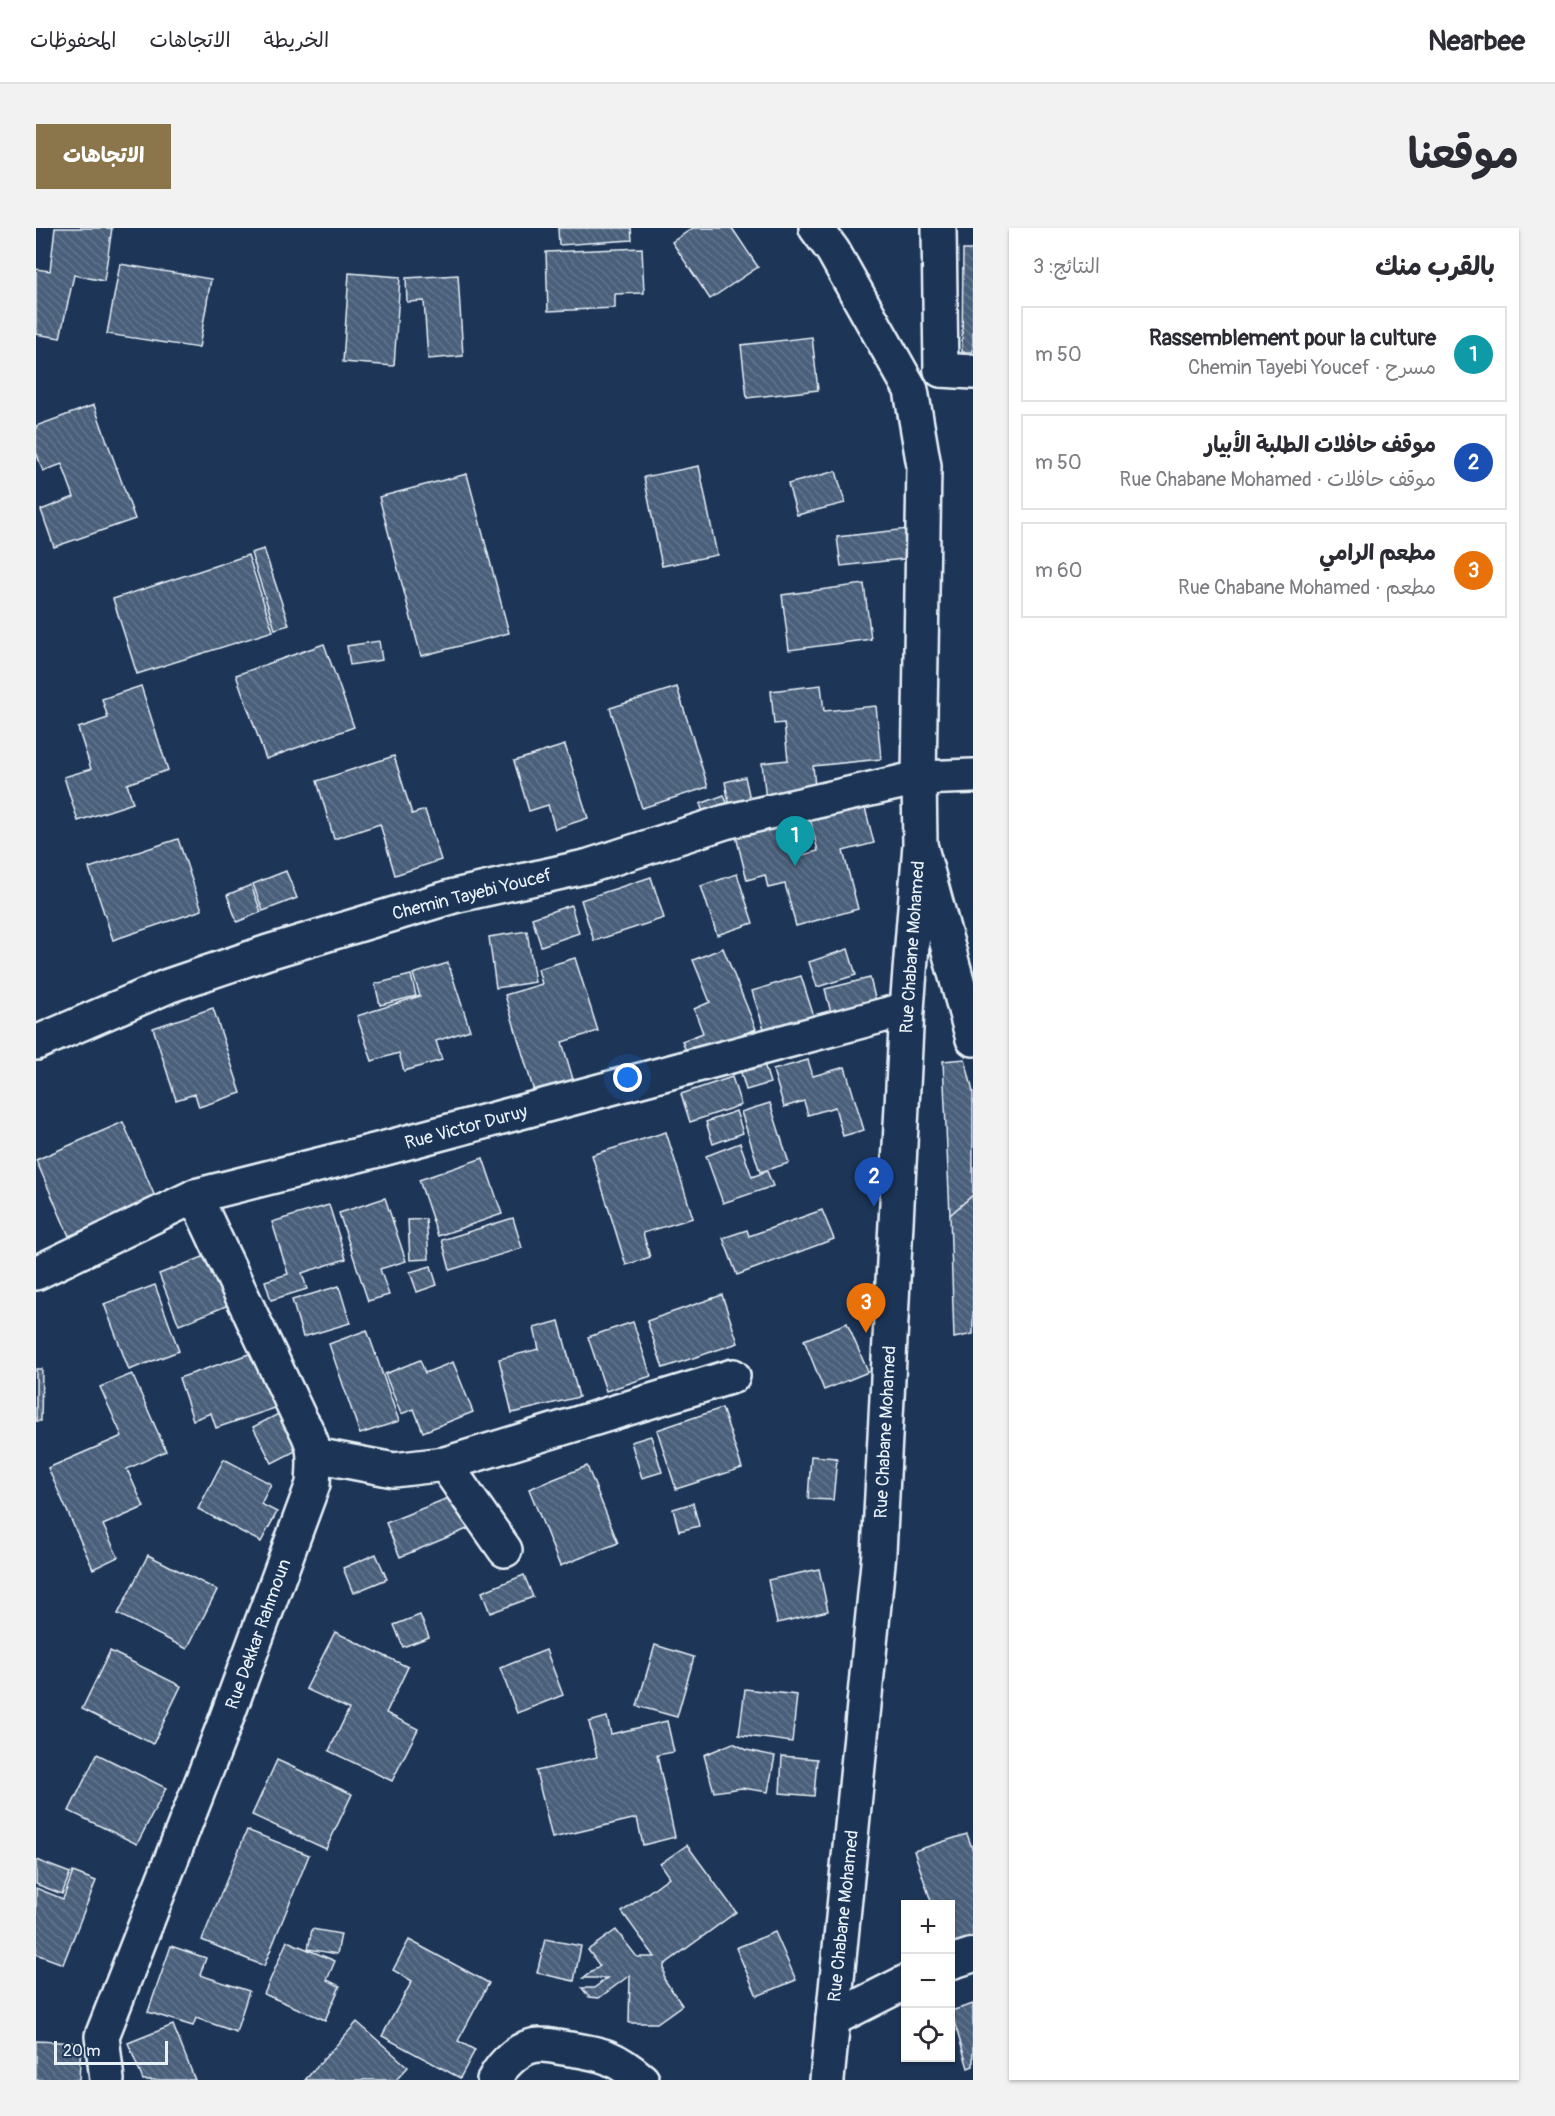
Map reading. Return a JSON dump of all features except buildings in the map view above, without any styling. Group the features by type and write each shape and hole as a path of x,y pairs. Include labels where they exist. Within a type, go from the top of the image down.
{"street":[{"name":"Rue Chabane Mohamed","path":"816,228 833,251 911,390 924,466 920,844 907,1009 879,1553 827,2080"},
{"path":"911,390 957,371 939,228"},
{"name":"Chemin Tayebi Youcef","path":"36,1042 168,986 320,936 454,896 590,866 725,822 919,778 973,776"},
{"name":"Rue Chabane Mohamed","path":"920,844 973,1039"},
{"name":"Rue Victor Duruy","path":"36,1273 195,1196 394,1146 907,1009"},
{"name":"Rue Dekkar Rahmoun","path":"107,2080 102,2036 224,1725 314,1484 315,1455 308,1433 195,1196"},
{"path":"315,1455 393,1470 445,1464 733,1376"},
{"path":"445,1464 505,1550"},
{"path":"955,1961 973,1955"},
{"name":"Rue Chabane Mohamed","path":"833,2019 901,1985"},
{"path":"494,2080 509,2061 523,2050 539,2044 605,2055 625,2065 642,2080"}],"place":[{"name":"Rassemblement pour la culture","path":"795,866"},
{"name":"موقف حافلات الطلبة الأبيار","path":"874,1207"},
{"name":"مطعم الرامي","path":"866,1333"}]}
